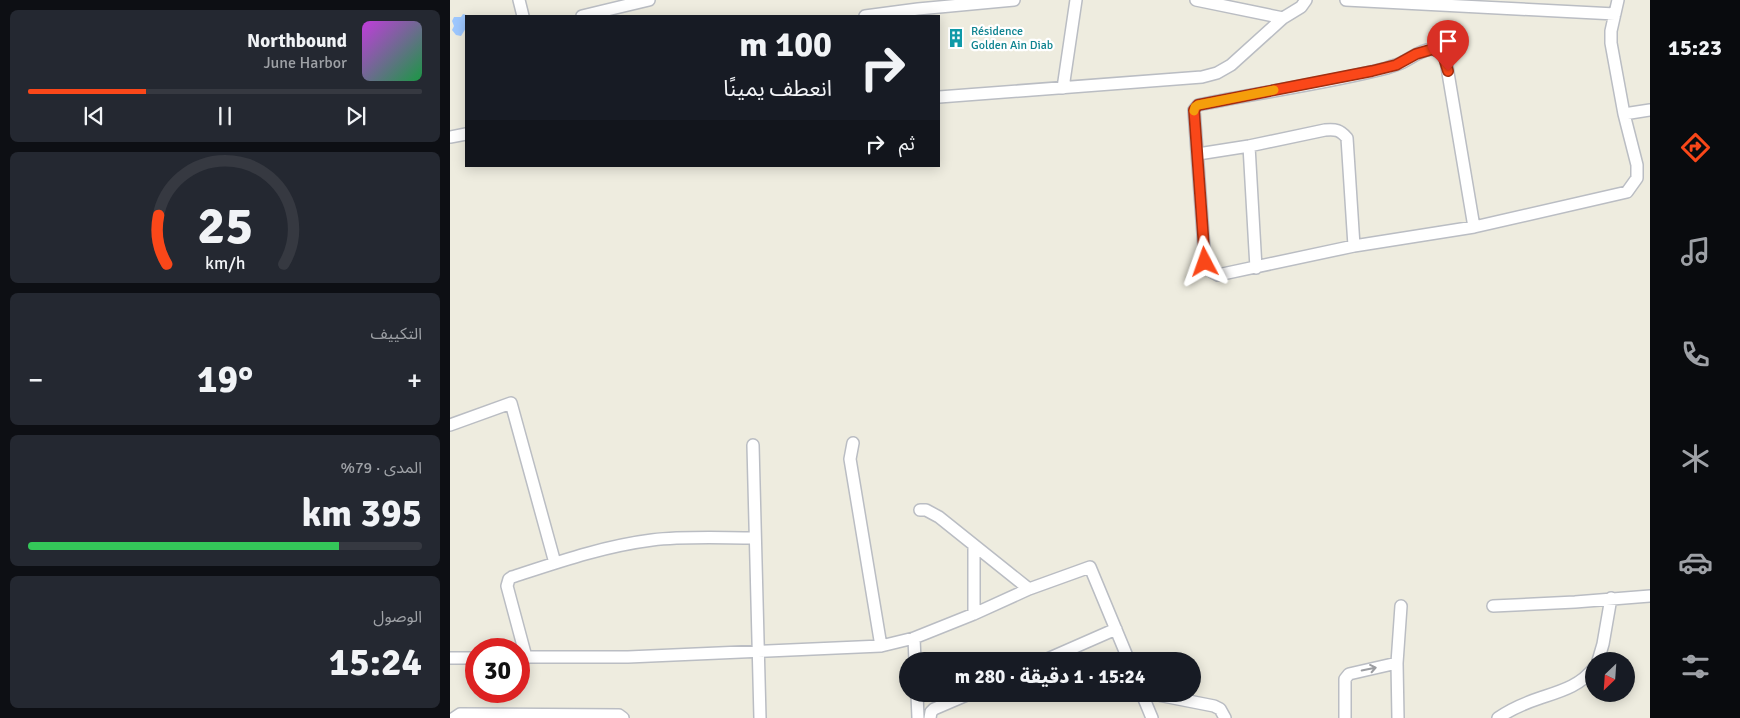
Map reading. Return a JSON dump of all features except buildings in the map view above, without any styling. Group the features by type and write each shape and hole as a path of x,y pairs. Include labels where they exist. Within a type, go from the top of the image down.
{"street":[{"path":"518,0 523,15"},
{"path":"586,15 649,0"},
{"path":"873,15 1014,0"},
{"path":"1063,88 1076,0"},
{"path":"1196,0 1283,18"},
{"path":"940,97 1202,77 1217,73 1231,65 1283,18 1301,7 1306,0"},
{"path":"1346,0 1615,14"},
{"path":"1474,227 1446,61 1443,55 1433,49 1416,54 1396,65 1198,105 1194,110 1205,262 1207,268 1218,275 1354,246 1474,227 1627,192 1636,178 1637,165 1624,114 1611,43 1611,31 1618,0"},
{"path":"1624,114 1650,110"},
{"path":"1198,154 1249,146 1325,130 1336,129 1342,132 1347,138 1354,246"},
{"path":"450,138 465,134"},
{"path":"1249,146 1256,268"},
{"path":"450,425 510,403 555,563"},
{"path":"853,444 850,459 881,646"},
{"path":"753,445 760,718"},
{"path":"920,510 933,513 1029,589"},
{"path":"518,638 507,586 512,577 613,547 651,540 690,537 755,538"},
{"path":"974,546 974,614"},
{"path":"530,657 628,657 881,646 914,638 1029,589 1090,567 1125,652"},
{"path":"1493,606 1650,596"},
{"path":"1601,652 1611,598"},
{"path":"1398,718 1397,663 1402,606"},
{"path":"1064,652 1116,629"},
{"path":"914,638 915,652"},
{"path":"450,658 465,658"},
{"path":"1345,718 1345,679 1349,674 1397,663"},
{"path":"1498,718 1518,706 1575,685 1585,677"},
{"path":"917,702 918,718"},
{"path":"930,718 930,714 934,709 950,702"},
{"path":"1145,702 1152,718"},
{"path":"1194,702 1220,709 1225,718"},
{"path":"454,718 460,714 541,717 619,715 623,718"}],"water":[{"path":"463,14 466,15 465,30 461,36 456,35 452,30 454,26 452,21 454,17 461,17"}],"slow traffic":[{"path":"1194,111 1198,105 1274,90"}],"place":[{"name":"Résidence Golden Ain Diab","path":"956,38"}],"route":[{"path":"1205,262 1195,107 1372,71 1396,65 1424,50 1433,49 1443,55 1448,71"}]}
